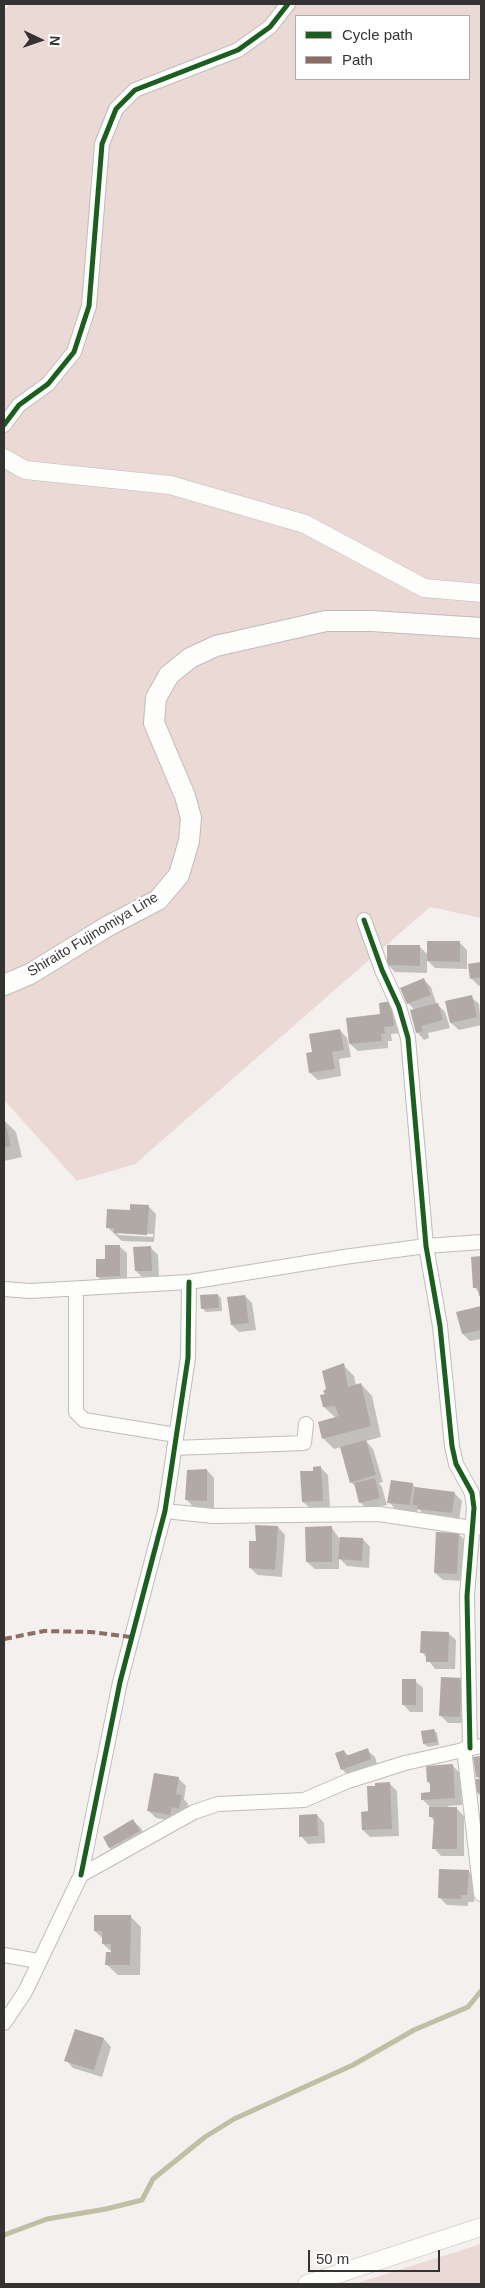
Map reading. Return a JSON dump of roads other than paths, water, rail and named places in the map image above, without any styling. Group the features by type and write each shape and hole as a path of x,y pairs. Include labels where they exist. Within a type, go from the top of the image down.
{"main road":[{"name":"Shiraito Fujinomiya Line","path":"4,985 30,974 108,926 158,900 179,876 189,841 191,818 185,796 154,723 156,698 169,675 190,658 216,646 326,621 372,621 481,628"}],"street":[{"path":"4,425 19,405 48,384 74,352 90,306 102,144 116,109 135,90 238,50 270,27 288,4"},
{"path":"4,458 25,470 170,486 296,521 305,524 424,588 481,593"},
{"path":"364,920 382,970 399,1007 408,1038 410,1080 426,1246 440,1326 452,1446 456,1464 472,1493 474,1508 476,1527 467,1596 472,1747 481,1894"},
{"path":"4,1288 30,1291 189,1282 344,1257 426,1246 481,1242"},
{"path":"4,2023 25,1992 38,1961 82,1875 120,1682 165,1512 188,1358 189,1282"},
{"path":"76,1289 76,1412 84,1420 175,1441 304,1443 306,1424"},
{"path":"165,1512 214,1516 379,1514 476,1527"},
{"path":"82,1875 194,1812 218,1804 304,1800 348,1781 405,1763 472,1747"},
{"path":"4,1955 38,1961"},
{"path":"307,2284 481,2227"}],"waterway":[{"path":"4,2235 47,2219 106,2209 142,2200 153,2179 205,2137 234,2119 353,2065 414,2030 468,2007 481,1991"}]}
